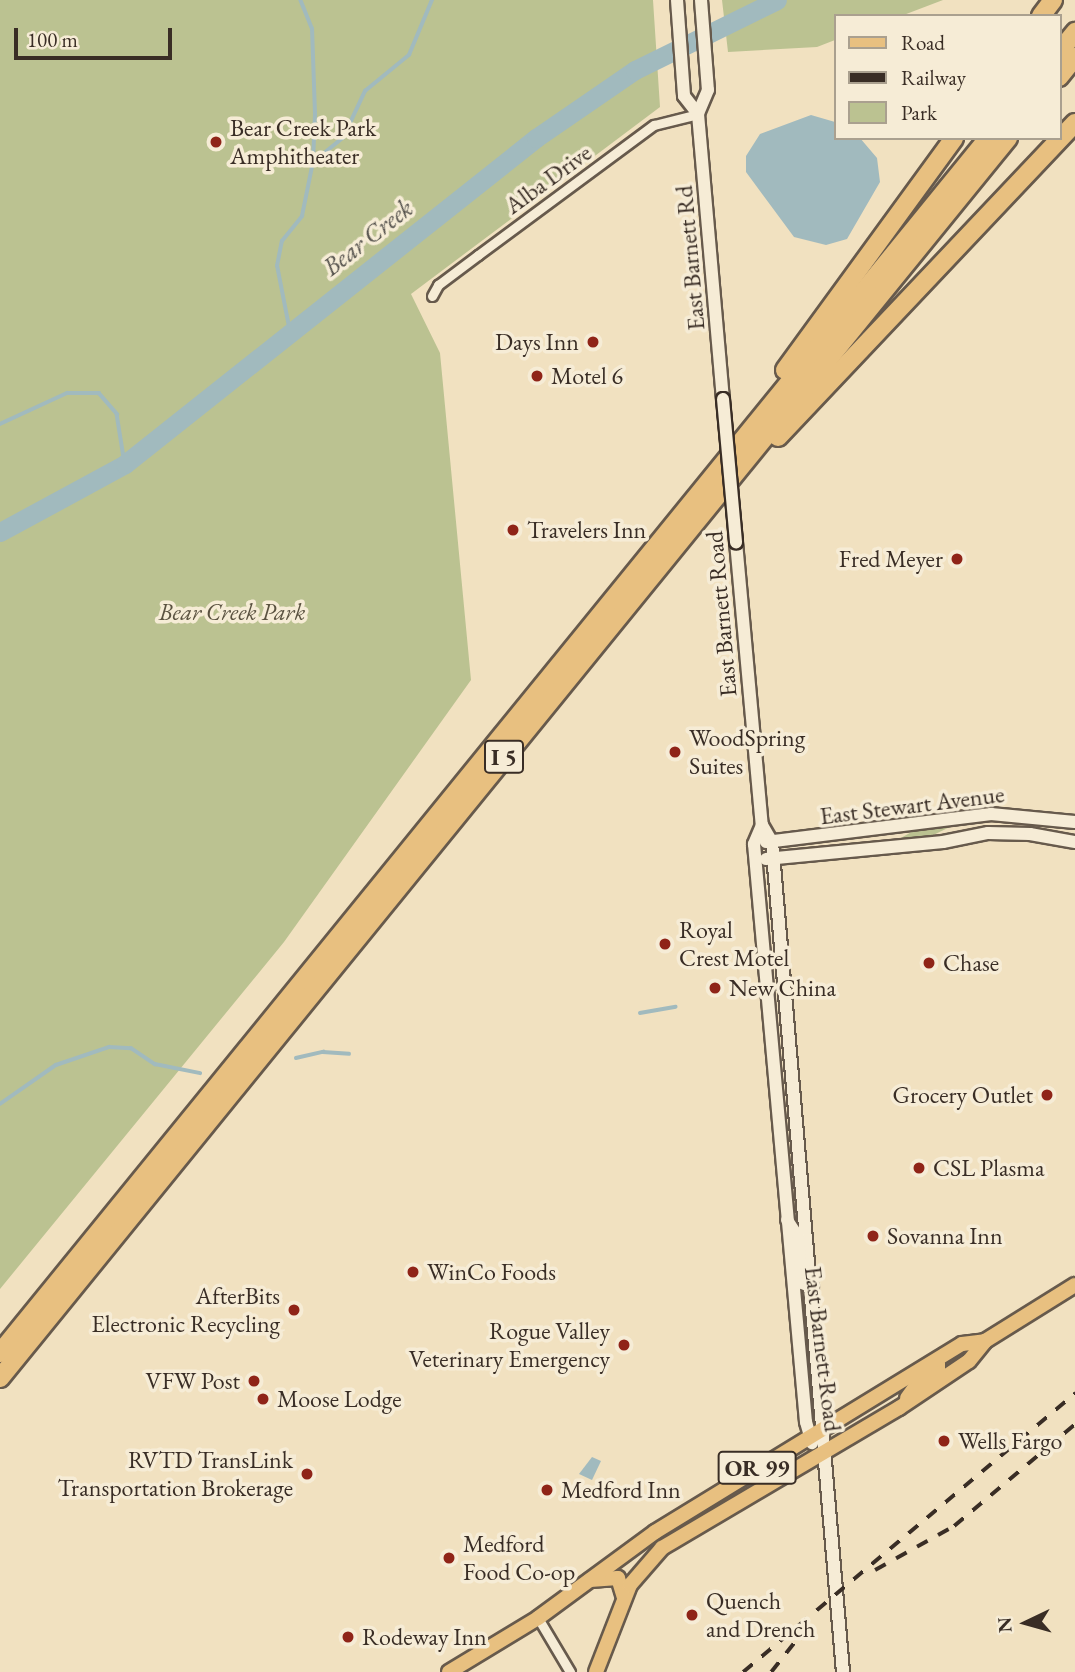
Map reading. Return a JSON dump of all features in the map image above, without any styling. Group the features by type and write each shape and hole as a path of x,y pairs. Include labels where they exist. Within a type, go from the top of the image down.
{"highway":[{"path":"1061,49 1075,32"},
{"path":"1061,74 1075,57"},
{"path":"1061,138 1075,123"},
{"path":"707,483 953,140"},
{"name":"I 5","path":"0,1353 986,140"},
{"name":"I 5","path":"0,1378 1006,140"},
{"path":"709,507 1059,140"}],"main road":[{"name":"East Barnett Rd","path":"677,0 684,96 698,114"},
{"name":"East Barnett Rd","path":"701,0 708,90 698,114 723,399"},
{"name":"East Barnett Road","path":"723,399 762,824 772,842 774,858 824,1428 821,1454"},
{"name":"East Stewart Avenue","path":"754,844 991,814 1075,822"},
{"name":"East Barnett Road","path":"762,824 754,844 755,860 787,1220 808,1438 821,1454"},
{"name":"East Stewart Avenue","path":"755,860 1000,832 1075,842"},
{"path":"787,1220 798,1237 802,1283 812,1287"},
{"name":"OR 99","path":"596,1672 624,1600 650,1558 899,1408 969,1361 985,1340 1075,1285"},
{"name":"OR 99","path":"449,1672 538,1618 644,1539 936,1359 962,1344 985,1340"},
{"path":"899,1408 918,1383 937,1371 936,1359"},
{"path":"821,1454 843,1672"},
{"path":"583,1583 604,1576 618,1578 624,1600"}],"street":[{"name":"Alba Drive","path":"432,296 467,263 654,125 698,114"},
{"path":"538,1618 570,1672"}],"green space":[{"name":"Bear Creek Park","path":"0,0 653,0 660,107 411,294 440,353 471,680 284,942 0,1289"},
{"path":"722,0 943,0 906,14 834,14 834,40 817,47 728,52"},
{"path":"954,825 927,838 899,839 917,829"}],"water":[{"path":"811,115 834,122 834,140 862,140 877,158 880,182 847,239 826,245 794,237 746,172 746,156 760,134"},
{"path":"592,1457 601,1461 592,1480 579,1474"}],"waterway":[{"path":"290,332 277,266 282,241 302,216 313,162 315,114 312,29 300,0"},
{"path":"313,162 343,138 365,91 409,55 432,0"},
{"name":"Bear Creek","path":"0,532 125,464 536,138 635,70 777,0"},
{"path":"0,424 67,393 99,393 117,414 125,464"},
{"path":"640,1013 675,1007"},
{"path":"0,1104 56,1065 109,1047 131,1048 155,1064 200,1073"},
{"path":"296,1058 323,1052 349,1054"}],"railway":[{"path":"743,1672 1075,1393"},
{"path":"875,1570 954,1526 1075,1424"},
{"path":"771,1672 802,1633"}],"place":[{"name":"Bear Creek Park Amphitheater","path":"216,142"},
{"name":"Days Inn","path":"593,342"},
{"name":"Motel 6","path":"537,376"},
{"name":"Travelers Inn","path":"513,530"},
{"name":"Fred Meyer","path":"957,559"},
{"name":"WoodSpring Suites","path":"675,752"},
{"name":"Royal Crest Motel","path":"665,944"},
{"name":"Chase","path":"929,963"},
{"name":"New China","path":"715,988"},
{"name":"Grocery Outlet","path":"1047,1095"},
{"name":"CSL Plasma","path":"919,1168"},
{"name":"Sovanna Inn","path":"873,1236"},
{"name":"WinCo Foods","path":"413,1272"},
{"name":"AfterBits Electronic Recycling","path":"294,1310"},
{"name":"Rogue Valley Veterinary Emergency","path":"624,1345"},
{"name":"VFW Post","path":"254,1381"},
{"name":"Moose Lodge","path":"263,1399"},
{"name":"Wells Fargo","path":"944,1441"},
{"name":"RVTD TransLink Transportation Brokerage","path":"307,1474"},
{"name":"Medford Inn","path":"547,1490"},
{"name":"Medford Food Co-op","path":"449,1558"},
{"name":"Quench and Drench","path":"692,1615"},
{"name":"Rodeway Inn","path":"348,1637"}]}
